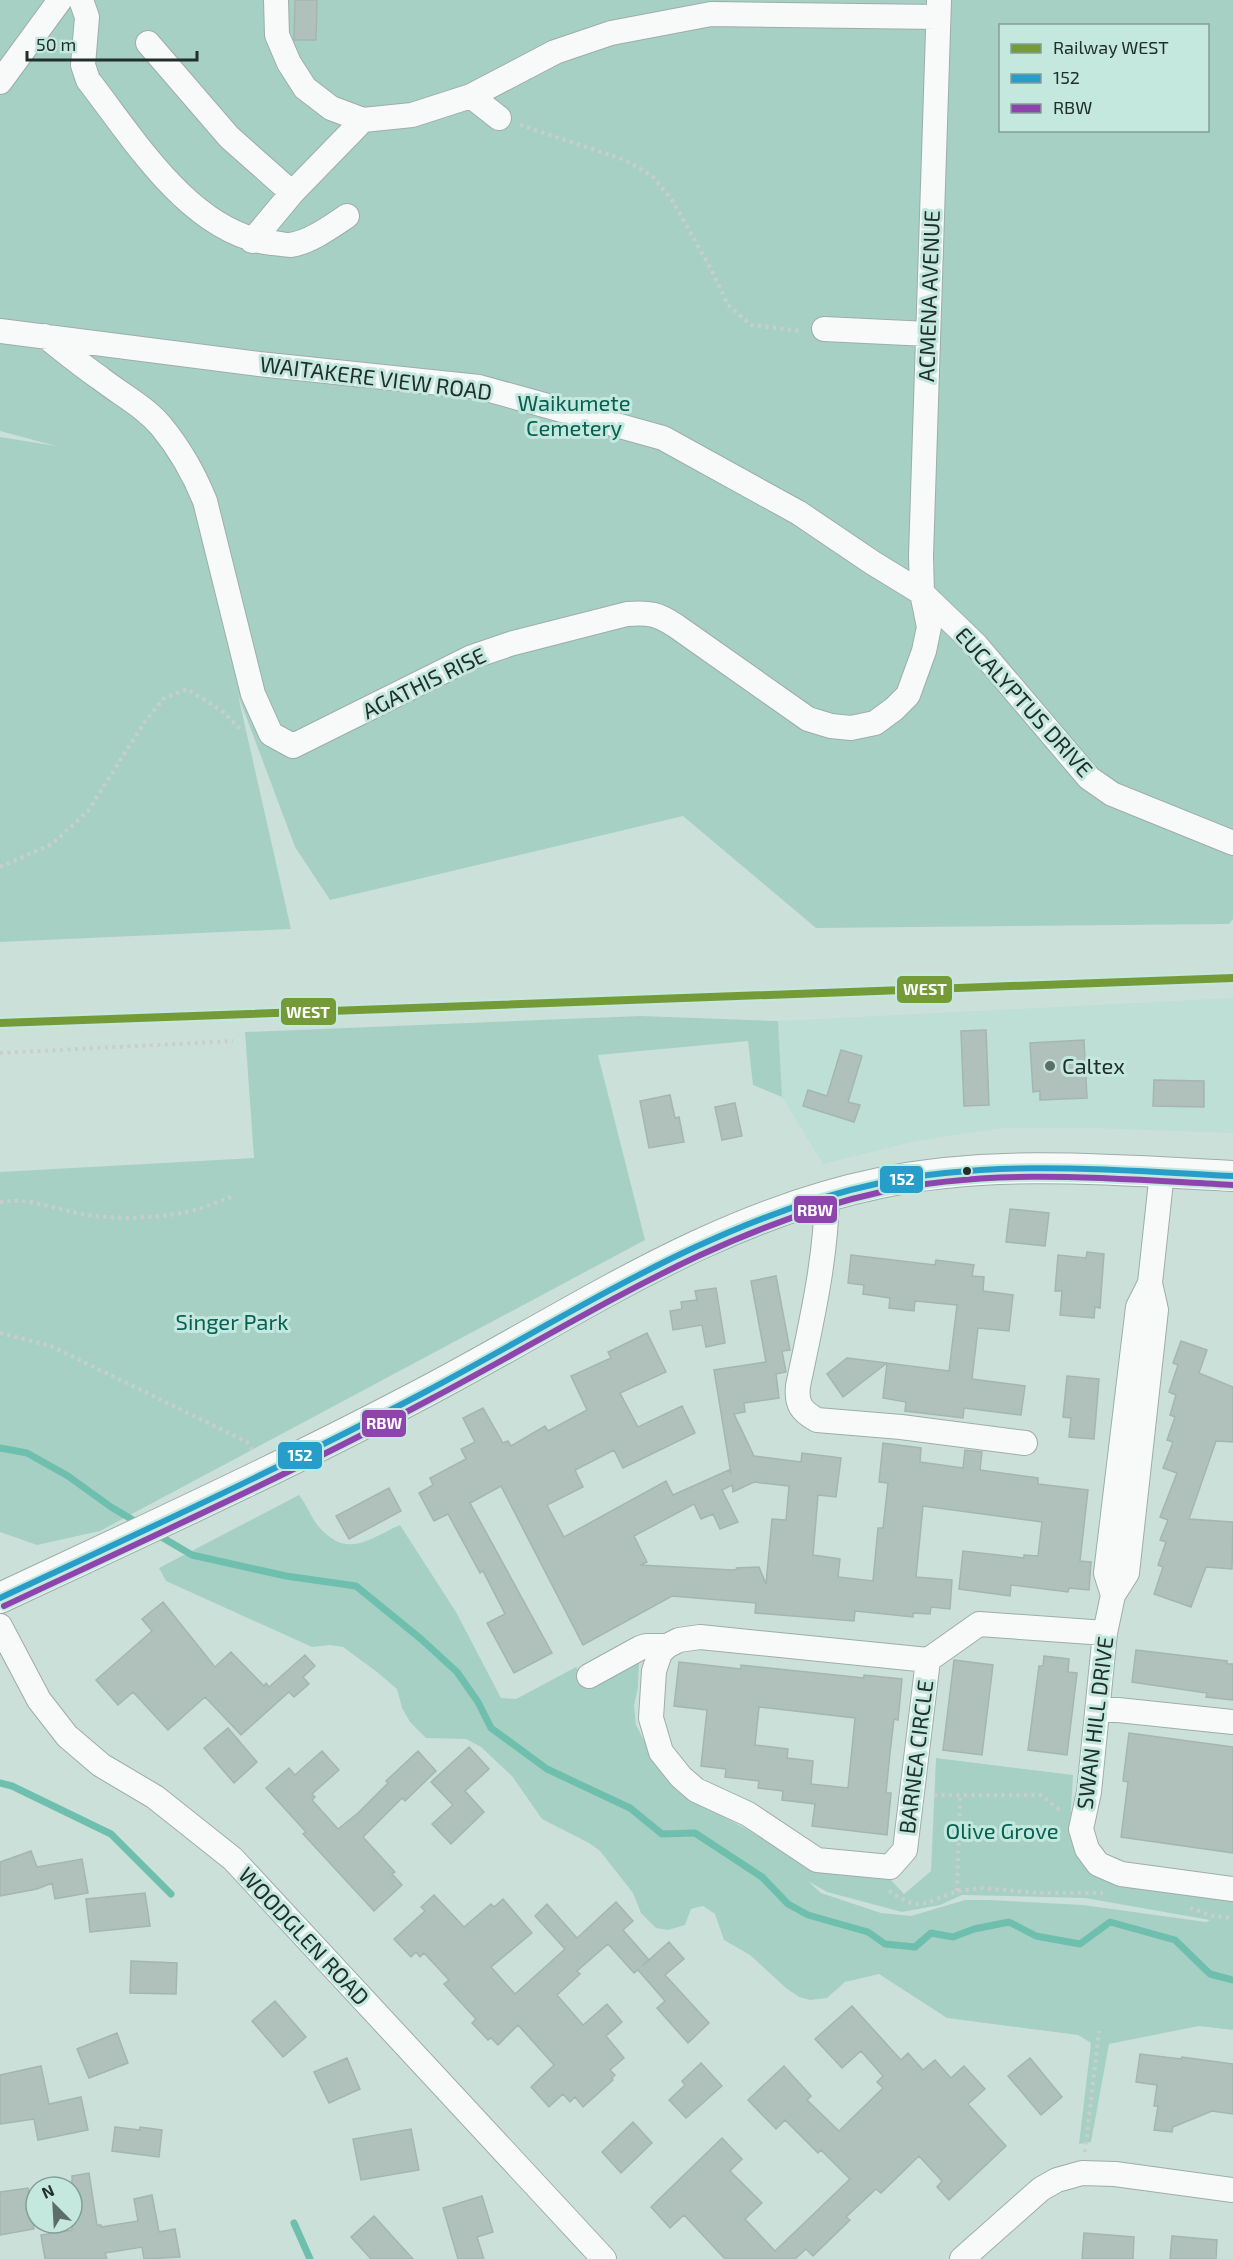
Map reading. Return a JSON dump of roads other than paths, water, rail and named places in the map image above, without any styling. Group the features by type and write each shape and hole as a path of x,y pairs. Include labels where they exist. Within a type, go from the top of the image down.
{"main road":[{"path":"0,1598 166,1521 429,1390 673,1256 743,1224 826,1196 934,1173 1066,1168 1233,1176"}],"street":[{"path":"0,82 60,0"},
{"path":"81,0 87,17 83,65 88,80 174,189 207,217 252,241 291,245 318,234 347,216"},
{"path":"276,0 278,35 289,63 305,88 331,108 363,120 412,115 471,96 555,52 611,33 710,7 939,9"},
{"name":"ACMENA AVENUE","path":"922,593 922,488 939,9"},
{"path":"148,44 229,137 292,194"},
{"path":"471,96 499,118"},
{"path":"252,241 292,194 363,120"},
{"path":"824,329 928,334"},
{"name":"WAITAKERE VIEW ROAD","path":"0,331 259,364 479,387 663,438 800,513 922,593"},
{"name":"AGATHIS RISE","path":"45,336 134,402 159,424 195,477 208,511 253,694 271,734 293,746 472,657 627,614 643,613 660,616 668,621 808,719 831,726 851,728 875,723 908,695 924,651 929,627 922,593"},
{"name":"EUCALYPTUS DRIVE","path":"922,593 976,645 1089,778 1112,794 1233,843"},
{"name":"SWAN HILL DRIVE","path":"1162,1172 1150,1283 1138,1307 1129,1465 1127,1573 1113,1595 1105,1633 1089,1792 1081,1829 1088,1849 1098,1864 1121,1874 1233,1889"},
{"path":"826,1196 826,1234 821,1275 798,1386 797,1398 800,1407 817,1420 901,1427 1025,1443"},
{"name":"BARNEA CIRCLE","path":"928,1660 905,1850 890,1867 817,1860 748,1814 696,1790 681,1777 661,1752 651,1718 654,1671 660,1653 678,1640 700,1637 928,1660 979,1624 1105,1633"},
{"name":"WOODGLEN ROAD","path":"0,1626 39,1700 66,1736 101,1765 155,1797 233,1859 604,2259"},
{"name":"BARNEA CIRCLE","path":"589,1676 640,1648 667,1646"},
{"path":"1099,1708 1233,1722"},
{"path":"962,2259 1041,2188 1057,2180 1082,2173 1115,2174 1233,2190"}],"waterway":[{"path":"0,1448 27,1453 68,1476 138,1523"},
{"path":"158,1535 192,1555 286,1576 356,1586 457,1672 478,1702 491,1728 547,1769 630,1808 662,1834 695,1833 762,1877 788,1904 808,1915 868,1932 885,1944 915,1947 931,1933 953,1937 974,1929 1009,1922 1036,1936 1080,1944 1110,1922 1175,1940 1210,1974 1233,1980"},
{"path":"0,1783 12,1786 111,1834 171,1894"},
{"path":"294,2223 310,2259"}],"rail line":[{"name":"WEST","path":"0,1023 1233,978"}],"place":[{"name":"Caltex","path":"1050,1066"}],"park label":[{"name":"Waikumete Cemetery","path":"574,416"},
{"name":"Singer Park","path":"232,1322"},
{"name":"Olive Grove","path":"1002,1831"}]}
